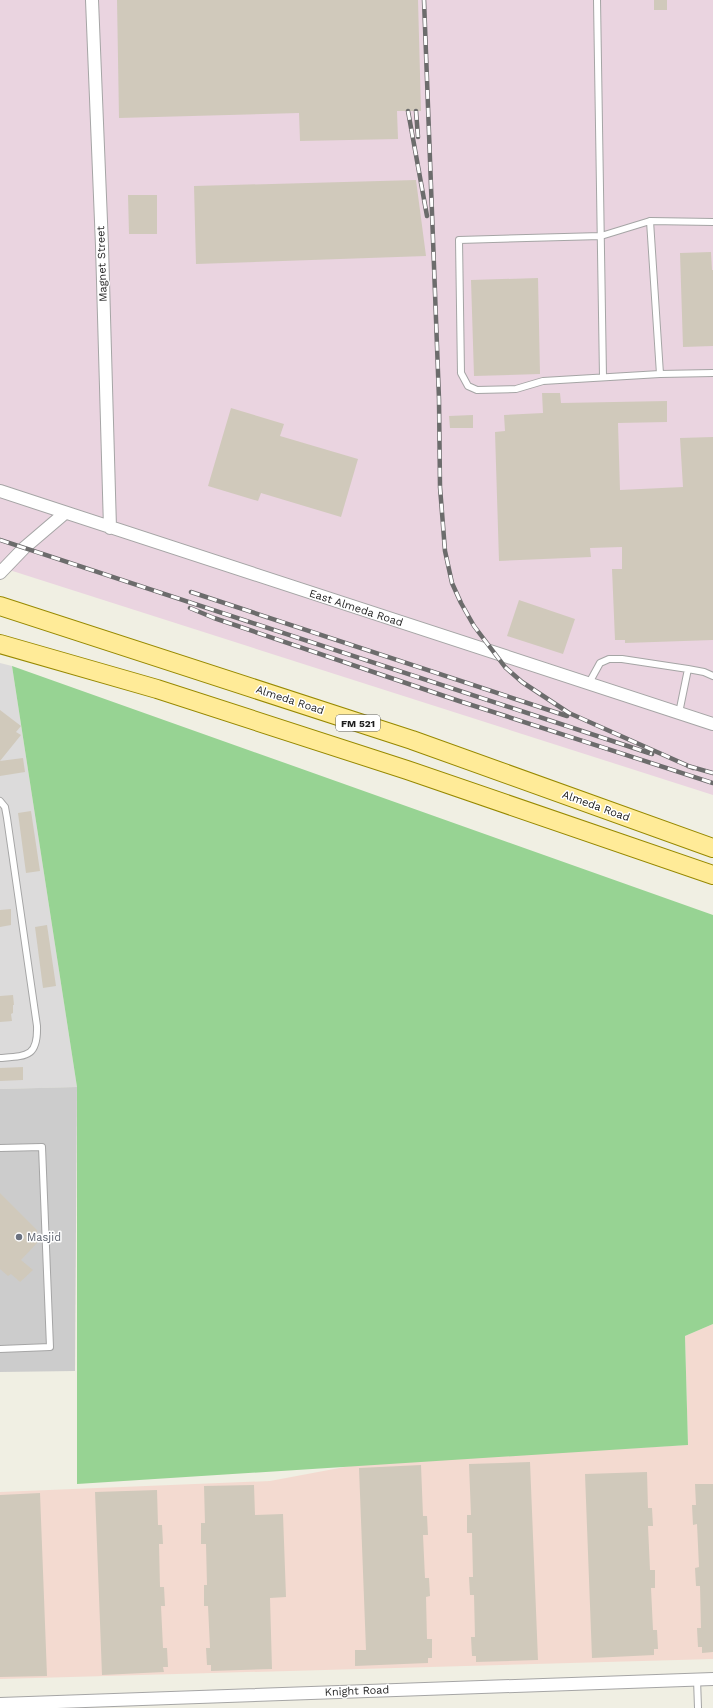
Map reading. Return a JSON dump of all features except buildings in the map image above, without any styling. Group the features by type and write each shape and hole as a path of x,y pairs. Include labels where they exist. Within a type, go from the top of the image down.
{"main road":[{"name":"Almeda Road","path":"0,606 412,740 713,848"},
{"name":"FM 521","path":"0,644 165,691 407,770 713,875"},
{"path":"688,839 713,844"}],"street":[{"name":"Magnet Street","path":"92,0 102,254 110,528"},
{"name":"East Almeda Road","path":"0,491 713,724"},
{"path":"0,573 24,548 65,513"},
{"name":"Knight Road","path":"0,1704 713,1679"}],"lane":[{"path":"596,0 603,377"},
{"path":"650,221 660,374"},
{"path":"713,222 650,221 601,236 459,240 461,373 468,386 477,390 516,389 543,381 660,374 713,373"},
{"path":"589,683 600,663 609,660 622,659 688,669 704,672 713,676"},
{"path":"680,713 688,669"},
{"path":"0,801 5,808 7,818 37,1026 37,1039 36,1044 30,1053 24,1056 0,1058"},
{"path":"0,1148 42,1147 50,1347 0,1349"},
{"path":"697,1679 698,1708"}],"shaded area":[{"path":"0,0 713,0 713,795 0,567"},
{"path":"0,663 12,666 77,1087 0,1089"},
{"path":"77,1087 75,1371 0,1372 0,1089"},
{"path":"713,1324 713,1659 0,1679 0,1492 270,1481 366,1463 688,1445 685,1336"}],"green space":[{"path":"12,666 713,915 713,1324 685,1336 688,1445 77,1484 77,1087"}],"railway":[{"path":"424,0 439,399 440,487 445,551 452,583 474,626 505,667 522,682 569,713 693,768"},
{"path":"408,111 427,216"},
{"path":"416,111 418,137"},
{"path":"0,540 652,754"},
{"path":"191,592 567,716"},
{"path":"190,608 214,618 459,701 713,783"},
{"path":"688,766 713,773"}],"place":[{"name":"Masjid","path":"19,1237"}]}
